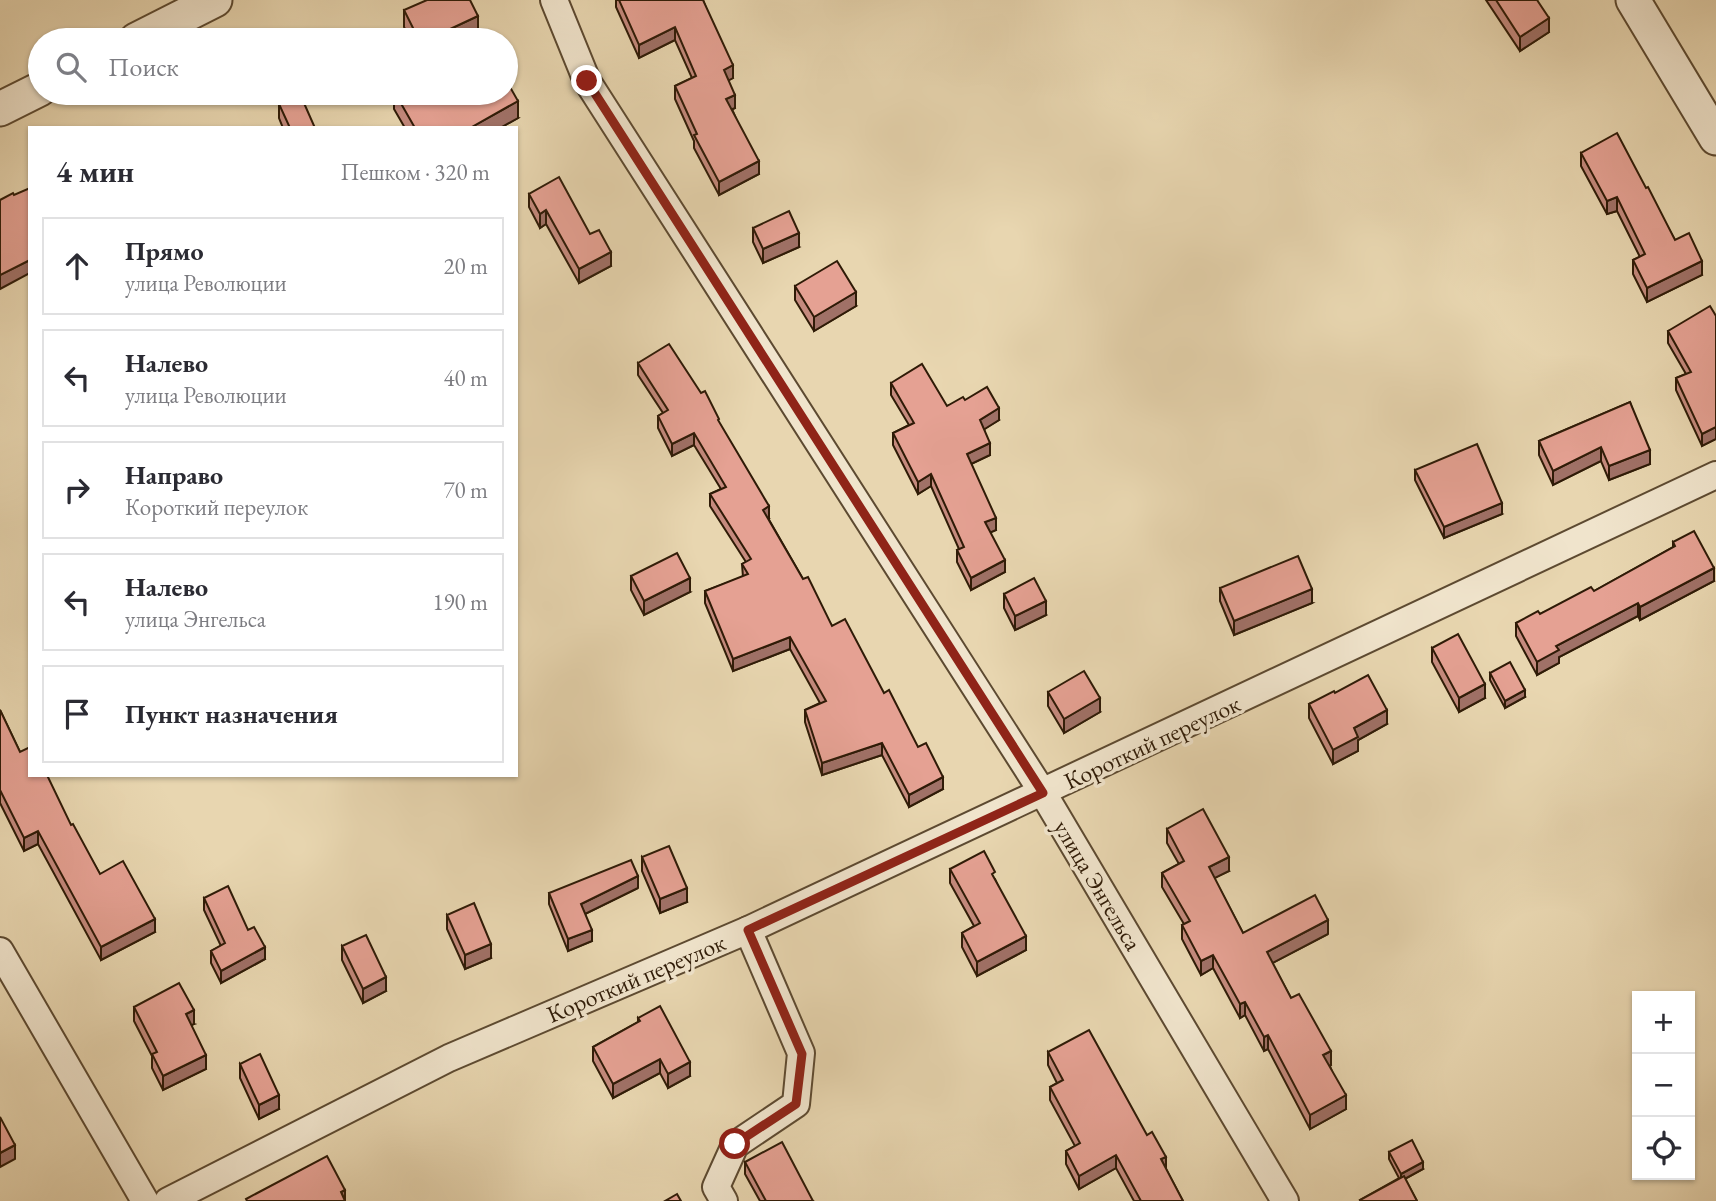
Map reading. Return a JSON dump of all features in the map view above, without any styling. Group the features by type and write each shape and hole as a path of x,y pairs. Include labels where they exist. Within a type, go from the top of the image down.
{"street":[{"path":"160,28 215,0"},
{"name":"улица Энгельса","path":"555,0 587,81 1043,793 1285,1201"},
{"path":"1633,0 1716,138"},
{"path":"0,109 28,95"},
{"name":"Короткий переулок","path":"168,1201 449,1059 748,930 1716,475"},
{"path":"724,1201 716,1187 735,1144 796,1104 802,1054 748,930"},
{"path":"0,951 145,1201"}],"building":[{"path":"427,0 470,0 478,16 452,28 413,28 404,10"},
{"path":"619,0 703,0 733,65 724,70 735,95 726,99 759,161 719,182 694,135 697,134 675,86 696,76 675,27 639,45"},
{"path":"1496,0 1537,0 1549,18 1520,37"},
{"path":"279,105 305,105 314,126 289,126"},
{"path":"402,105 511,105 474,126 414,126"},
{"path":"1617,133 1675,240 1689,233 1702,261 1647,288 1633,260 1645,254 1617,197 1607,201 1581,153"},
{"path":"559,177 590,234 599,230 611,252 579,269 546,210 540,214 529,194"},
{"path":"28,189 28,261 0,275 0,200 13,193 14,195"},
{"path":"789,211 799,233 763,249 753,228"},
{"path":"837,261 856,292 814,317 795,286"},
{"path":"1710,306 1716,316 1716,427 1702,434 1676,378 1691,372 1668,331"},
{"path":"669,344 701,393 705,391 718,420 769,506 763,510 803,579 808,577 832,626 845,619 884,693 889,690 918,747 926,743 943,777 909,795 882,743 822,763 805,710 826,701 790,637 733,659 705,591 748,574 742,564 751,559 710,494 726,487 694,433 672,444 658,416 668,410 638,363"},
{"path":"922,364 947,406 963,397 965,400 987,387 999,408 980,420 990,443 967,454 996,518 985,522 1005,560 971,578 957,550 964,547 931,474 918,482 893,433 914,423 891,383"},
{"path":"1630,402 1650,450 1609,466 1601,447 1553,471 1539,441"},
{"path":"1477,444 1502,503 1444,527 1415,470"},
{"path":"1694,531 1714,568 1640,607 1638,603 1556,646 1559,650 1537,662 1516,623 1538,611 1540,614 1591,587 1594,591 1675,546 1673,542"},
{"path":"677,553 690,578 644,601 631,576"},
{"path":"1298,556 1312,589 1234,621 1220,588"},
{"path":"1034,578 1046,601 1015,616 1004,594"},
{"path":"1458,634 1485,684 1459,698 1432,648"},
{"path":"1510,662 1525,690 1505,701 1490,673"},
{"path":"1084,671 1100,698 1064,719 1048,692"},
{"path":"1368,675 1387,710 1354,728 1358,737 1333,750 1309,704"},
{"path":"0,710 20,752 28,748 28,777 48,777 71,825 73,824 100,874 123,861 155,919 101,947 38,831 24,838 0,790"},
{"path":"1203,809 1229,857 1209,867 1243,933 1315,895 1328,920 1267,952 1291,998 1299,994 1331,1051 1323,1055 1346,1095 1310,1115 1268,1035 1264,1037 1245,1002 1240,1004 1213,955 1201,961 1182,925 1190,921 1162,873 1184,861 1167,829"},
{"path":"669,846 687,888 660,899 642,857"},
{"path":"984,851 995,872 992,874 1026,936 977,962 962,933 980,923 950,869"},
{"path":"631,860 638,876 581,904 592,930 568,939 549,893"},
{"path":"228,886 248,930 254,927 265,947 221,971 211,951 225,943 204,898"},
{"path":"474,903 491,944 465,955 447,915"},
{"path":"366,935 386,977 363,989 342,946"},
{"path":"179,983 194,1010 186,1014 206,1055 163,1076 152,1054 157,1052 134,1007"},
{"path":"660,1006 690,1062 668,1074 660,1059 613,1084 593,1047 640,1021 638,1018"},
{"path":"1089,1030 1147,1135 1152,1132 1166,1157 1161,1159 1183,1201 1141,1201 1116,1155 1079,1176 1066,1151 1080,1143 1050,1087 1063,1080 1048,1052"},
{"path":"260,1054 279,1095 259,1105 240,1064"},
{"path":"0,1117 15,1145 0,1153"},
{"path":"1412,1140 1423,1162 1401,1174 1389,1152"},
{"path":"782,1142 813,1201 766,1201 745,1162"},
{"path":"327,1156 345,1190 341,1192 345,1201 247,1201 246,1199"},
{"path":"1404,1176 1417,1201 1360,1200"},
{"path":"677,1194 681,1201 665,1201"}],"route":[{"path":"587,81 1043,793 748,930 802,1054 796,1104 735,1144"}]}
